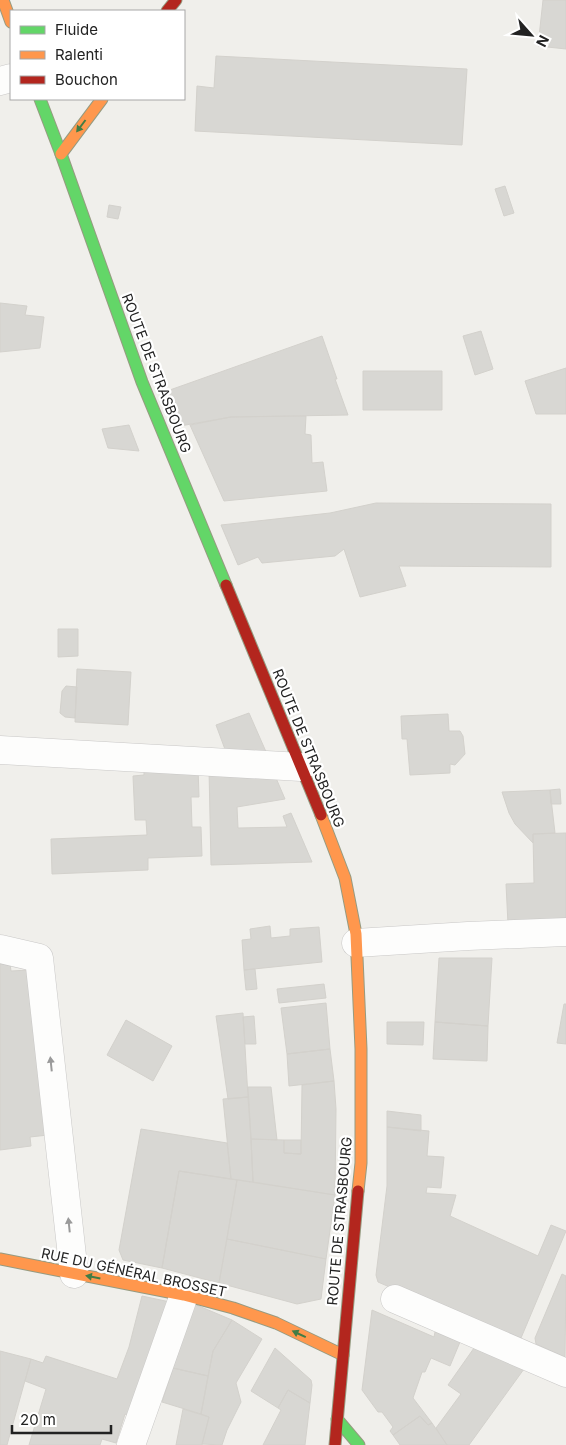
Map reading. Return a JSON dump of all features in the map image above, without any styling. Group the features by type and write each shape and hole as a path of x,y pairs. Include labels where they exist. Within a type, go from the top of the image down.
{"main road":[{"path":"3,0 10,19"},
{"path":"168,10 176,0"},
{"name":"ROUTE DE STRASBOURG","path":"40,100 142,382 326,827 345,878 356,934 361,1048 361,1163 335,1445"},
{"path":"61,154 101,100"},
{"name":"RUE DU GÉNÉRAL BROSSET","path":"0,1259 184,1295 233,1308 276,1323 344,1355"},
{"path":"337,1419 359,1445"}],"street":[{"path":"0,750 301,767"},
{"path":"356,943 566,932"},
{"path":"0,949 39,958 74,1274"},
{"path":"131,1445 184,1295"},
{"path":"395,1299 566,1373"}],"building":[{"path":"543,0 566,0 566,49 538,46"},
{"path":"216,56 467,69 462,145 195,131 197,86 214,88"},
{"path":"505,186 514,213 504,216 495,189"},
{"path":"109,205 121,207 118,219 107,217"},
{"path":"0,303 27,306 25,315 44,317 40,348 0,352"},
{"path":"481,331 493,369 475,375 463,336"},
{"path":"322,336 348,415 231,417 180,426 167,391"},
{"path":"566,368 566,414 536,414 525,381"},
{"path":"363,371 442,371 442,410 363,410"},
{"path":"306,416 305,434 311,435 312,463 323,462 327,491 224,501 190,425 231,417"},
{"path":"129,425 139,451 108,448 102,429"},
{"path":"376,503 551,504 551,567 399,566 406,586 360,597 344,549 335,556 262,563 258,557 238,565 221,525 330,513"},
{"path":"58,629 78,629 78,656 58,657"},
{"path":"77,669 131,672 128,725 75,722"},
{"path":"66,686 77,687 75,718 65,717 60,713 62,691"},
{"path":"249,713 267,754 226,752 216,725"},
{"path":"448,714 449,731 460,731 463,736 465,754 455,765 450,764 450,773 410,775 407,739 402,739 401,716"},
{"path":"198,767 199,797 191,797 192,827 201,827 202,856 148,858 148,870 52,874 51,839 147,835 146,820 135,820 133,776 144,775 144,769"},
{"path":"209,769 273,771 285,799 237,807 238,828 287,827 283,816 291,813 312,862 211,865"},
{"path":"560,789 561,804 551,804 550,790"},
{"path":"550,790 555,833 533,834 533,843 515,824 502,792"},
{"path":"566,833 566,922 508,924 506,884 534,883 533,834"},
{"path":"270,926 271,938 290,936 290,929 319,927 322,962 244,970 242,940 251,939 250,929"},
{"path":"0,953 10,964 11,971 29,970 48,1135 30,1137 31,1146 0,1150"},
{"path":"439,958 492,958 488,1026 435,1022"},
{"path":"255,969 257,989 246,990 244,970"},
{"path":"324,984 326,998 279,1003 277,989"},
{"path":"326,1003 330,1049 287,1054 281,1008"},
{"path":"564,1004 566,1004 566,1044 557,1043"},
{"path":"243,1013 248,1097 228,1099 216,1016"},
{"path":"254,1016 256,1044 245,1044 243,1017"},
{"path":"126,1020 172,1046 153,1081 107,1055"},
{"path":"387,1022 424,1022 423,1045 387,1044"},
{"path":"435,1022 488,1026 487,1061 433,1059"},
{"path":"330,1049 334,1081 289,1086 287,1054"},
{"path":"334,1081 336,1109 335,1195 253,1182 251,1139 284,1140 284,1153 301,1154 302,1085"},
{"path":"248,1087 271,1087 277,1140 251,1139"},
{"path":"248,1097 253,1182 231,1179 223,1099"},
{"path":"387,1111 421,1115 421,1131 387,1127"},
{"path":"387,1127 429,1131 427,1156 444,1157 441,1188 427,1187 426,1193 456,1195 450,1216 538,1256 551,1225 566,1231 521,1338 512,1340 378,1282 376,1275 387,1186"},
{"path":"141,1129 227,1143 231,1179 179,1171 162,1268 123,1260 119,1250"},
{"path":"284,1140 301,1140 301,1154 284,1153"},
{"path":"179,1171 237,1180 219,1283 162,1268"},
{"path":"237,1180 335,1195 326,1259 227,1239"},
{"path":"227,1239 326,1259 321,1299 297,1304 219,1283"},
{"path":"562,1274 566,1276 565,1357 536,1344 535,1338"},
{"path":"142,1296 170,1302 131,1417 125,1414 116,1443 102,1439 100,1445 29,1445 46,1389 25,1381 31,1359 43,1363 46,1356 117,1379 129,1347"},
{"path":"194,1304 232,1320 213,1351 208,1376 173,1368"},
{"path":"372,1310 434,1337 435,1332 460,1342 450,1366 431,1358 425,1372 422,1372 413,1398 432,1423 428,1425 420,1416 393,1435 390,1431 393,1427 382,1412 378,1412 362,1390"},
{"path":"232,1320 262,1339 236,1383 241,1402 222,1445 202,1444 209,1417 201,1414 213,1351"},
{"path":"275,1348 311,1380 310,1403 288,1390 278,1408 251,1391"},
{"path":"474,1348 524,1369 469,1445 447,1445 436,1428 461,1394 448,1385"},
{"path":"0,1351 31,1359 7,1445 0,1445"},
{"path":"173,1368 208,1376 201,1414 162,1402"},
{"path":"288,1390 310,1403 305,1445 263,1445 281,1410 278,1408"},
{"path":"183,1409 209,1417 202,1445 176,1445"},
{"path":"420,1416 428,1425 432,1423 447,1445 400,1445 393,1435"}],"traffic: fast":[{"path":"40,100 142,382 226,585"},
{"path":"337,1419 359,1445"}],"traffic: slow":[{"path":"3,0 10,19"},
{"path":"61,154 101,100"},
{"path":"321,815 345,878 356,934 361,1049 361,1163 358,1191"},
{"path":"0,1259 184,1295 233,1308 276,1323 343,1355"}],"traffic: jam":[{"path":"168,10 176,0"},
{"path":"226,585 321,815"},
{"path":"335,1445 358,1191"}]}
